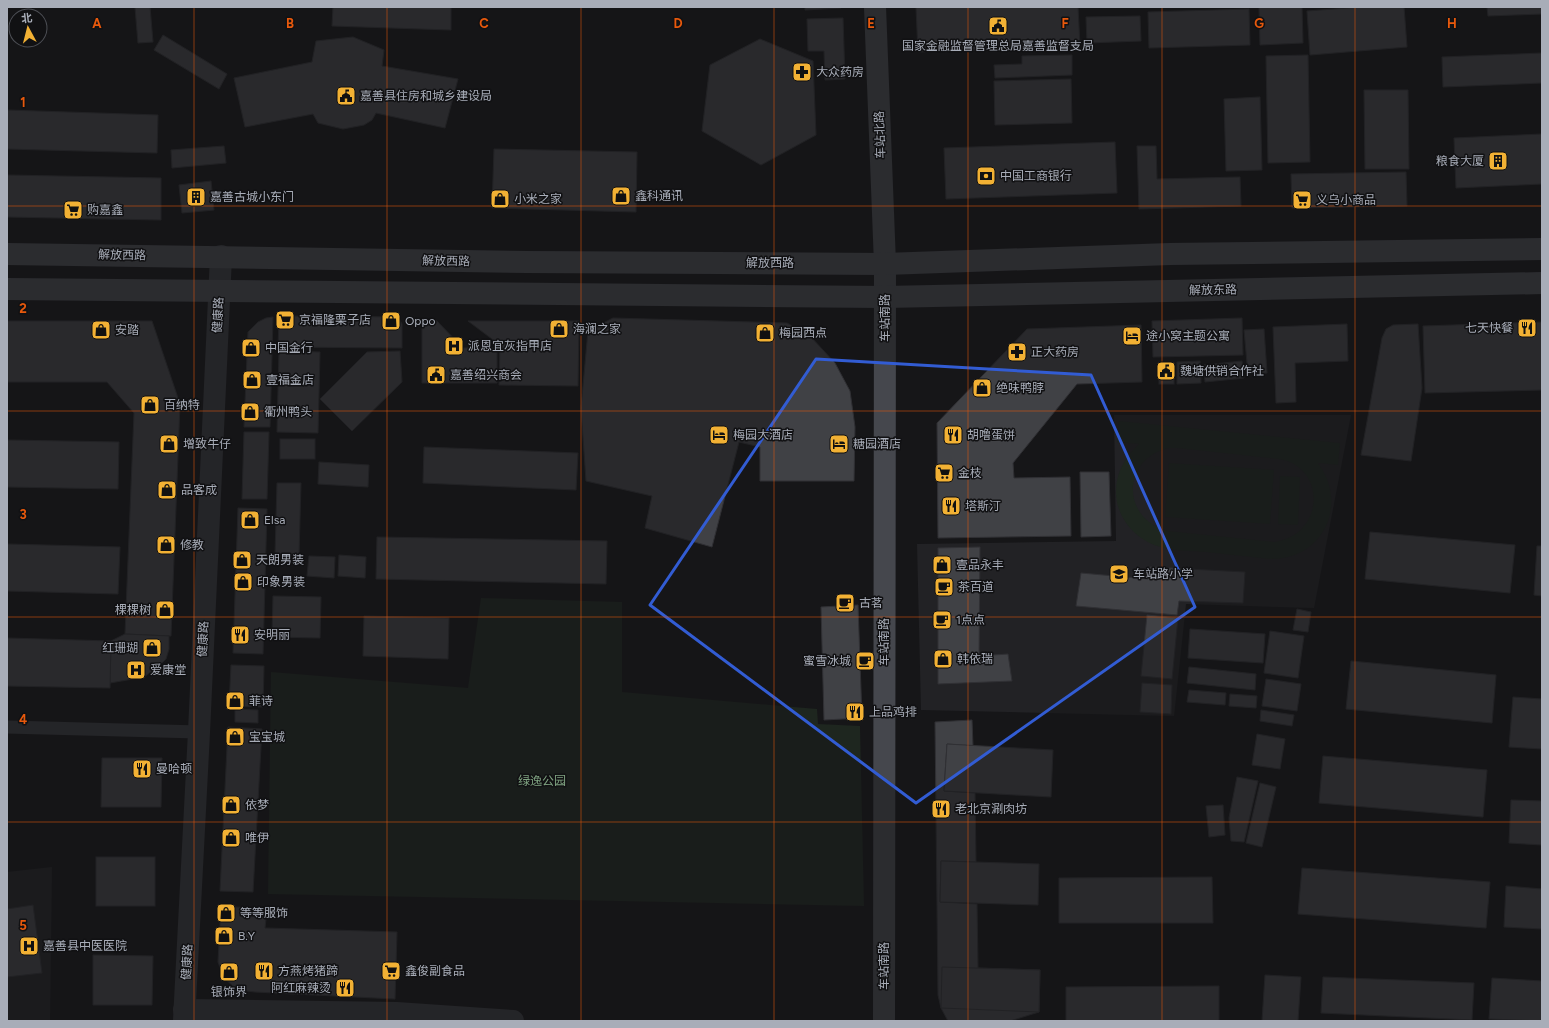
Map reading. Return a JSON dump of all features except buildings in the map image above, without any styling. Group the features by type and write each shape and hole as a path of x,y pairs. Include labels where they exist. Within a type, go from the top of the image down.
{"main road":[{"name":"车站北路","path":"875,7 885,264"},
{"path":"885,264 1170,254 1542,250"},
{"name":"解放西路","path":"7,254 221,256 535,262 885,264"},
{"name":"车站南路","path":"884,1021 885,264"},
{"name":"解放东路","path":"885,298 1542,283"},
{"path":"7,289 885,298"}],"street":[{"name":"健康路","path":"184,1016 221,256"},
{"path":"184,1016 396,1014 513,1021"}],"lane":[{"path":"7,727 199,732"}],"highlighted area":[{"path":"816,359 1091,375 1195,607 916,803 650,605"}],"shaded area":[{"name":"车站路小学","path":"1114,415 1351,415 1314,608 1186,604 1174,716 921,710 917,544 1116,541"},
{"name":"嘉善县中医医院","path":"52,867 50,1021 7,1021 7,872"}],"green space":[{"path":"1119,421 1340,443 1338,465 1318,463 1327,479 1331,496 1330,512 1326,527 1317,540 1304,550 1289,557 1270,559 1177,550 1152,544 1137,535 1130,528 1120,513 1116,495 1117,481 1125,461 1139,444 1117,442","holes":["1169,448 1279,459 1295,465 1306,474 1312,487 1314,501 1311,515 1303,527 1291,537 1274,542 1168,531 1153,524 1142,515 1135,502 1133,489 1135,476 1142,464 1153,454"]},
{"path":"1169,463 1274,470 1270,524 1165,517"},
{"path":"1280,476 1300,477 1298,525 1278,524"},
{"name":"绿逸公园","path":"481,598 622,602 622,692 817,709 818,724 860,726 864,906 268,894 271,672 468,688"}],"place":[{"name":"国家金融监督管理总局嘉善监督支局","path":"998,26"},
{"name":"大众药房","path":"802,72"},
{"name":"嘉善县住房和城乡建设局","path":"346,96"},
{"name":"粮食大厦","path":"1498,161"},
{"name":"中国工商银行","path":"986,176"},
{"name":"鑫科通讯","path":"621,196"},
{"name":"嘉善古城小东门","path":"196,197"},
{"name":"小米之家","path":"500,199"},
{"name":"义乌小商品","path":"1302,200"},
{"name":"购嘉鑫","path":"73,210"},
{"name":"京福隆栗子店","path":"285,320"},
{"name":"Oppo","path":"391,321"},
{"name":"七天快餐","path":"1527,328"},
{"name":"海澜之家","path":"559,329"},
{"name":"安踏","path":"101,330"},
{"name":"梅园西点","path":"765,333"},
{"name":"途小窝主题公寓","path":"1132,336"},
{"name":"派恩宜灰指甲店","path":"454,346"},
{"name":"中国金行","path":"251,348"},
{"name":"正大药房","path":"1017,352"},
{"name":"魏塘供销合作社","path":"1166,371"},
{"name":"嘉善绍兴商会","path":"436,375"},
{"name":"壹福金店","path":"252,380"},
{"name":"绝味鸭脖","path":"982,388"},
{"name":"百纳特","path":"150,405"},
{"name":"衢州鸭头","path":"250,412"},
{"name":"梅园大酒店","path":"719,435"},
{"name":"胡噜蛋饼","path":"953,435"},
{"name":"增致牛仔","path":"169,444"},
{"name":"糖园酒店","path":"839,444"},
{"name":"金枝","path":"944,473"},
{"name":"品客成","path":"167,490"},
{"name":"塔斯汀","path":"951,506"},
{"name":"Elsa","path":"250,520"},
{"name":"修教","path":"166,545"},
{"name":"天朗男装","path":"242,560"},
{"name":"壹品永丰","path":"942,565"},
{"name":"车站路小学","path":"1119,574"},
{"name":"印象男装","path":"243,582"},
{"name":"茶百道","path":"944,587"},
{"name":"古茗","path":"845,603"},
{"name":"棵棵树","path":"165,610"},
{"name":"1点点","path":"942,620"},
{"name":"安明丽","path":"240,635"},
{"name":"红珊瑚","path":"152,648"},
{"name":"韩依瑞","path":"943,659"},
{"name":"蜜雪冰城","path":"865,661"},
{"name":"爱康堂","path":"136,670"},
{"name":"菲诗","path":"235,701"},
{"name":"上品鸡排","path":"855,712"},
{"name":"宝宝城","path":"235,737"},
{"name":"曼哈顿","path":"142,769"},
{"name":"依梦","path":"231,805"},
{"name":"老北京涮肉坊","path":"941,809"},
{"name":"唯伊","path":"231,838"},
{"name":"等等服饰","path":"226,913"},
{"name":"B.Y","path":"224,936"},
{"name":"嘉善县中医医院","path":"29,946"},
{"name":"方燕烤猪蹄","path":"264,971"},
{"name":"鑫俊副食品","path":"391,971"},
{"name":"银饰界","path":"229,972"},
{"name":"阿红麻辣烫","path":"345,988"}]}
